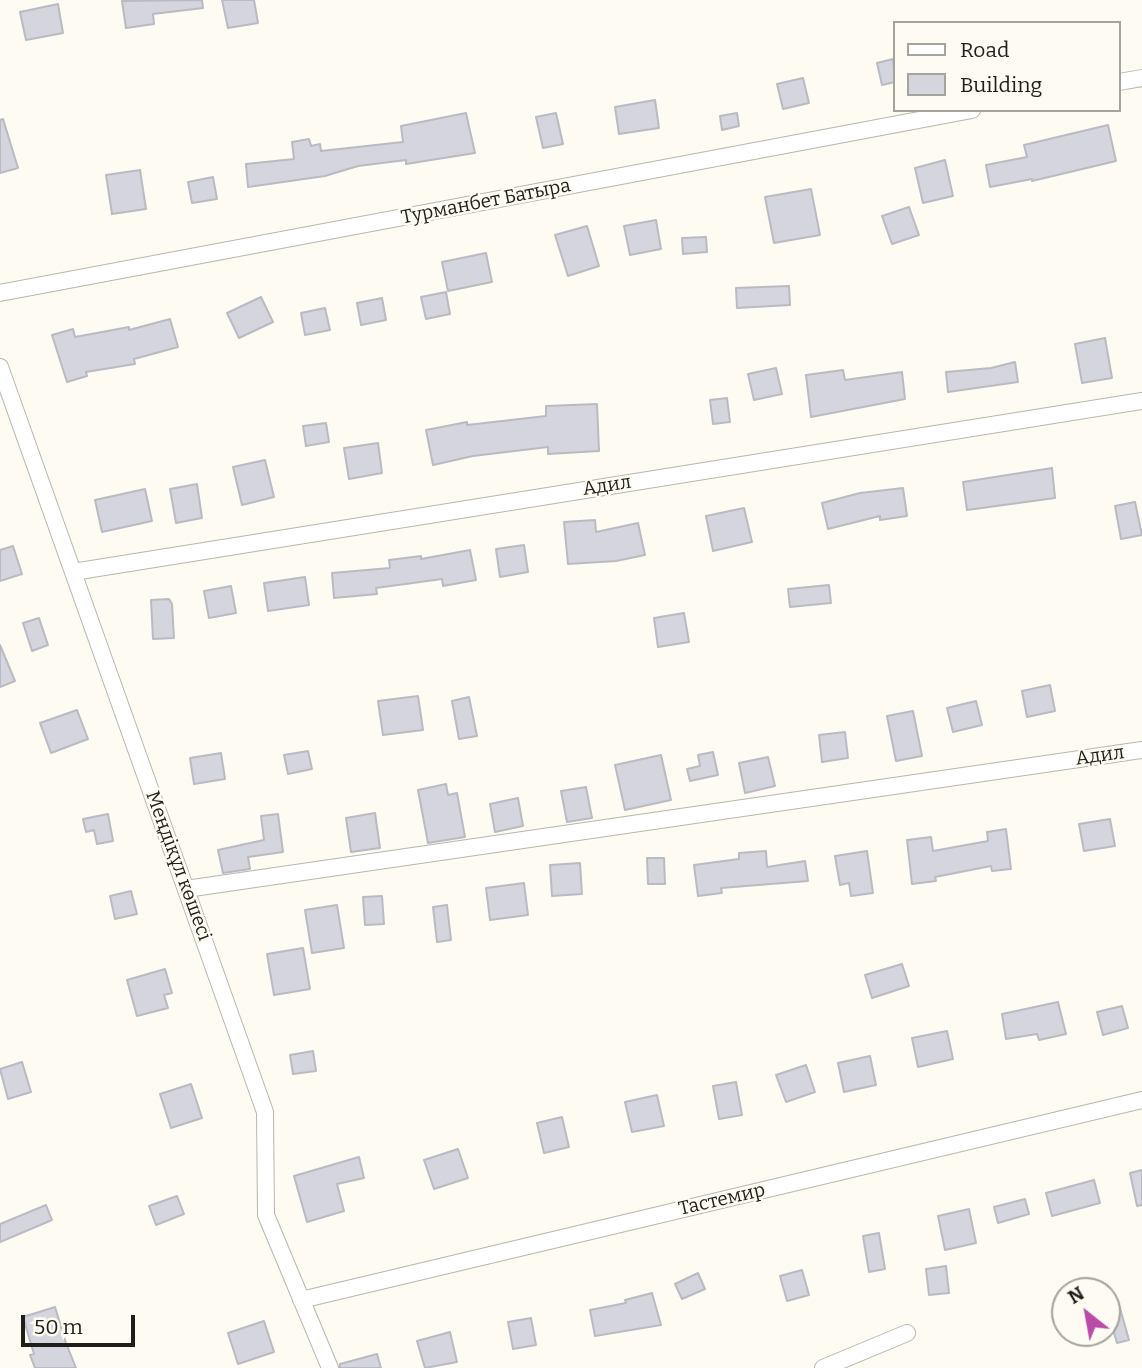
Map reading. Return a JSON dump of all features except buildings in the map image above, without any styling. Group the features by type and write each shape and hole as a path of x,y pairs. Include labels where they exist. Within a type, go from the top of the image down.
{"street":[{"path":"1121,82 1142,78"},
{"name":"Турманбет Батыра","path":"0,293 961,112"},
{"name":"Меңдіқұл көшесі","path":"0,367 265,1112 266,1216 330,1368"},
{"name":"Адил","path":"73,572 1142,401"},
{"name":"Адил","path":"186,889 1142,750"},
{"name":"Тастемир","path":"301,1300 1142,1100"},
{"path":"823,1368 907,1334"}]}
